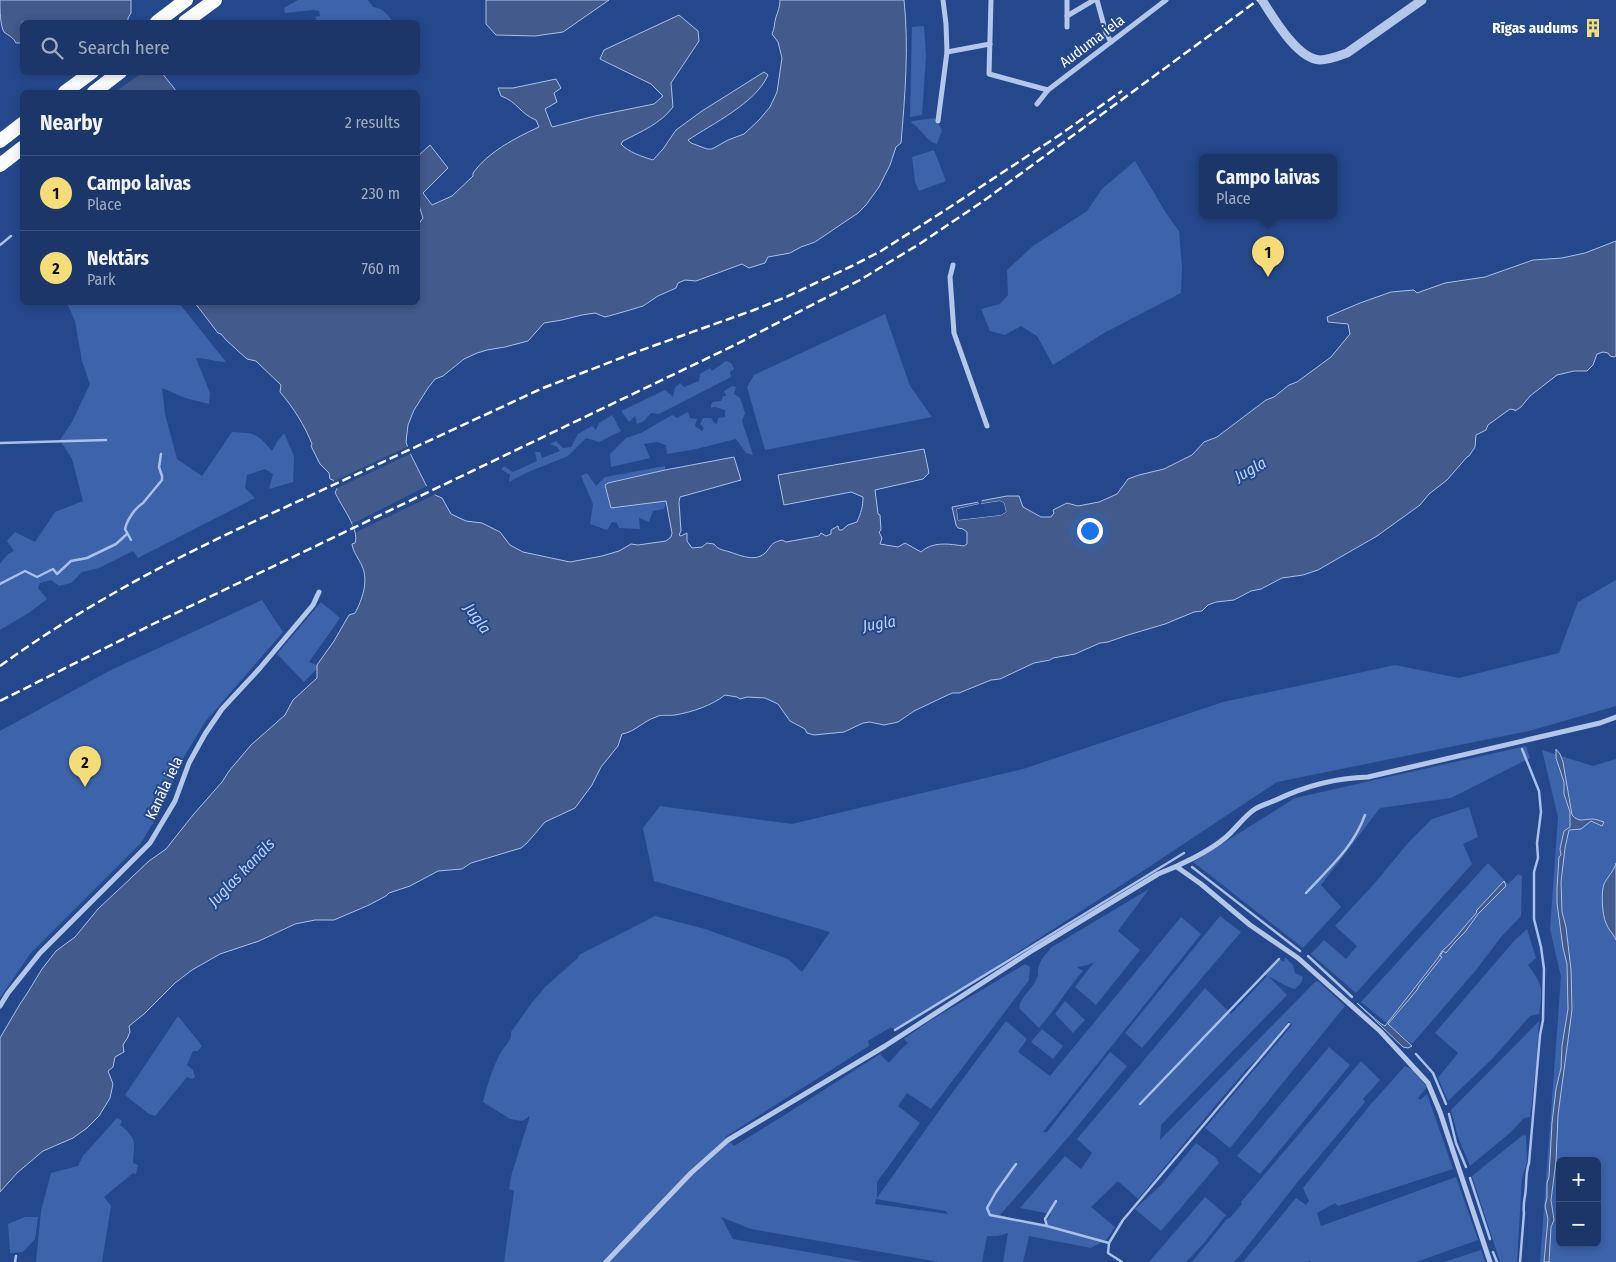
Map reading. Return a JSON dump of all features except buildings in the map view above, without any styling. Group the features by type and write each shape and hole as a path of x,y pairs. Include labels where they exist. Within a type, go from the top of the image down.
{"highway":[{"path":"160,20 186,0"},
{"path":"188,20 215,0"},
{"path":"68,90 89,75"},
{"path":"97,90 116,75"},
{"path":"0,141 20,126"},
{"path":"0,165 20,150"}],"street":[{"path":"938,121 946,52 946,24 943,0"},
{"path":"992,0 989,74 1048,90"},
{"path":"1066,27 1067,0"},
{"path":"1067,16 1095,0 1111,42"},
{"name":"Auduma iela","path":"1037,104 1048,90 1166,0"},
{"path":"1262,0 1280,28 1301,51 1311,58 1320,60 1334,58 1347,53 1422,0"},
{"path":"946,52 990,44"},
{"path":"953,265 950,277 954,333 987,426"},
{"name":"Kanāla iela","path":"0,1006 40,953 150,843 175,801 189,763 205,734 222,709 266,661 313,605 319,592"},
{"path":"606,1262 691,1174 728,1140 885,1046 1033,950 1158,874 1177,867 1224,839 1256,808 1302,789 1344,778 1368,777 1600,723 1616,717"},
{"path":"1177,867 1201,884 1250,925 1298,958 1380,1031 1428,1084 1440,1112 1490,1262"}],"shaded area":[{"path":"298,0 368,0 373,7 385,12 391,20 317,20 315,17 320,16 319,11 285,13 284,8"},
{"path":"924,26 926,56 922,115 910,117 912,27"},
{"path":"935,118 942,130 937,144 929,140 911,123 912,121"},
{"path":"934,150 946,181 919,191 915,182 912,157"},
{"path":"1135,161 1179,231 1182,268 1181,293 1104,333 1053,365 1037,336 1021,326 1005,335 990,331 981,309 1000,304 1008,295 1007,270 1033,246 1087,211 1102,189"},
{"path":"68,305 181,305 226,362 196,358 210,393 209,404 185,398 162,388 165,414 177,459 202,476 232,432 255,435 272,451 284,433 294,456 293,482 269,489 273,474 265,469 247,475 245,488 255,498 138,558 133,551 99,568 82,572 71,583 59,586 51,580 40,583 38,588 47,599 0,630 0,564 8,554 14,551 7,541 15,532 35,542 55,512 83,501 72,459 60,440 72,422 90,384 82,361 75,321"},
{"path":"885,314 910,386 932,417 765,450 747,387 754,375"},
{"path":"726,361 731,363 734,369 730,372 731,377 659,414 651,413 644,421 637,424 635,416 629,422 621,411 665,390 673,397 675,388 680,383 684,387 699,381 700,374 710,368 712,371"},
{"path":"732,386 736,387 734,394 740,398 745,413 742,421 753,455 746,453 736,439 667,454 666,445 657,442 644,444 650,458 611,467 610,454 626,438 641,433 672,415 677,418 688,412 690,418 697,419 695,426 702,431 704,428 700,424 703,418 711,418 717,424 718,418 725,417 725,410 715,407 711,408 711,405 713,402 721,401 723,396 726,396 724,391"},
{"path":"612,415 621,431 599,442 586,438 568,456 509,482 510,475 501,469 504,466 513,472 537,461 535,452 540,452 542,458 560,451 557,447 550,444 556,441 563,448 571,447 578,434 592,426 596,430 599,423"},
{"path":"665,466 665,470 605,485 611,508 666,500 664,509 653,511 649,522 639,518 640,529 619,528 617,523 612,522 607,530 590,524 593,504 581,476 587,473 596,486 605,477"},
{"path":"1616,580 1616,706 1529,731 1277,782 975,980 895,1030 891,1027 868,1041 869,1046 725,1137 734,1146 880,1054 889,1063 908,1043 904,1039 928,1022 1025,964 1030,967 1029,980 931,1109 907,1093 898,1106 920,1123 877,1182 877,1198 1006,1021 1027,1039 1018,1052 1050,1076 1181,917 1201,934 1043,1132 1047,1132 1110,1052 1127,1066 1000,1215 1043,1226 1051,1214 1020,1208 1065,1156 1081,1169 1092,1153 1077,1139 1205,988 1231,1014 1267,976 1264,974 1279,959 1284,962 1285,957 1293,965 1295,973 1303,977 1301,983 1295,989 1268,976 1287,995 1161,1125 1160,1140 1316,981 1345,1006 1230,1148 1205,1128 1292,1025 1289,1021 1138,1199 1118,1181 1091,1207 1115,1227 1106,1240 1091,1248 1029,1236 1023,1262 1003,1262 1008,1233 998,1236 987,1236 982,1262 939,1262 751,1229 721,1217 733,1239 864,1262 504,1262 514,1191 509,1189 512,1173 530,1116 522,1121 510,1119 483,1102 499,1055 508,1043 511,1032 545,987 579,955 655,916 705,929 788,959 802,972 830,932 654,881 643,828 660,806 792,824 1023,769 1223,702 1395,665 1459,678 1559,653 1578,602","holes":["876,1199 946,1211 948,1214 875,1204"]},
{"path":"262,600 283,632 205,722 181,762 159,813 141,843 30,954 0,998 0,731 109,671"},
{"path":"321,602 340,618 309,662 317,665 323,663 304,682 277,654"},
{"path":"1526,746 1530,758 1451,798 1380,808 1321,885 1341,907 1303,948 1193,862 1295,798"},
{"path":"1542,750 1593,766 1616,759 1616,863 1615,868 1604,885 1606,923 1616,940 1616,1262 1540,1262 1561,977 1550,929 1558,817"},
{"path":"1469,807 1478,837 1463,844 1472,864 1356,993 1311,954 1324,940 1346,959 1357,946 1335,926 1374,884 1408,843 1432,819"},
{"path":"1488,863 1508,884 1518,874 1522,876 1521,916 1501,937 1476,970 1412,1044 1361,1002"},
{"path":"1149,889 1118,931 1140,950 1096,1005 1075,987 1094,962 1077,967 1083,971 1039,1028 1019,1008 1022,1000 1038,976 1040,963 1045,955 1052,947"},
{"path":"1220,916 1241,932 1142,1048 1125,1033"},
{"path":"1527,929 1536,958 1528,965 1541,988 1539,1014 1530,1016 1492,1059 1448,1101 1438,1078 1458,1053 1435,1033 1514,941"},
{"path":"1065,1001 1085,1020 1073,1033 1055,1014"},
{"path":"178,1016 202,1046 198,1051 193,1051 187,1065 193,1070 195,1077 192,1079 187,1077 155,1116 149,1114 125,1095"},
{"path":"1539,1021 1530,1117 1524,1118 1511,1132 1470,1166 1458,1137 1451,1110"},
{"path":"1042,1029 1063,1046 1053,1059 1031,1042"},
{"path":"1329,1047 1350,1065 1260,1174 1237,1156"},
{"path":"1361,1061 1380,1080 1363,1099 1365,1102 1296,1184 1242,1253 1234,1262 1192,1262 1227,1219 1242,1204 1241,1202"},
{"path":"1405,1066 1413,1070 1427,1087 1418,1098 1420,1100 1427,1094 1453,1169 1338,1206 1335,1203 1317,1213 1321,1226 1456,1177 1478,1240 1416,1262 1243,1262 1296,1198 1306,1205 1309,1201 1303,1188 1371,1104"},
{"path":"117,1118 122,1121 120,1125 130,1134 134,1141 133,1163 138,1165 136,1174 133,1173 104,1197 111,1206 102,1262 36,1262 41,1211 51,1173 78,1166 83,1156"},
{"path":"1523,1135 1526,1136 1527,1162 1522,1178 1517,1262 1500,1262 1472,1176"},
{"path":"1196,1143 1216,1158 1219,1163 1161,1231 1135,1209 1161,1185"},
{"path":"1205,1197 1226,1215 1204,1243 1186,1262 1149,1262"},
{"path":"25,1217 38,1217 35,1239 23,1252 10,1253 8,1224"},
{"path":"1481,1250 1485,1262 1444,1262"}],"water":[{"path":"0,0 131,0 131,13 128,20 20,20 20,43 16,43 4,32 0,17"},
{"path":"486,0 609,0 563,32 535,36 496,35 486,24"},
{"path":"780,0 904,0 906,54 901,143 896,147 890,165 879,187 858,213 815,242 790,253 768,257 765,263 749,268 742,264 696,281 685,280 678,283 676,288 658,296 643,306 623,312 605,317 595,313 544,323 528,341 477,353 464,359 443,376 435,379 414,410 408,425 406,442 426,485 435,495 442,498 451,514 466,521 482,523 500,532 510,545 523,552 570,562 602,556 619,551 631,544 638,545 666,541 671,537 672,533 666,501 611,508 605,485 665,470 734,457 741,480 680,497 681,531 679,535 687,533 687,541 692,548 702,547 707,543 714,544 721,550 754,558 763,555 773,544 782,540 786,542 819,536 821,533 826,536 831,534 831,530 838,526 839,530 842,530 848,525 857,522 861,513 863,497 851,492 784,505 778,475 924,449 929,473 923,479 875,490 878,514 880,515 881,530 879,532 882,538 880,544 898,547 905,543 921,552 936,545 964,546 967,544 967,532 956,525 952,507 979,502 979,504 957,509 958,520 1001,515 1006,512 1004,503 1000,501 980,504 980,501 1007,496 1019,496 1023,507 1041,517 1051,517 1054,513 1053,510 1067,503 1078,506 1099,502 1117,494 1128,479 1164,469 1192,455 1204,442 1217,437 1266,400 1297,382 1331,357 1350,334 1348,324 1328,322 1327,317 1391,292 1414,290 1417,293 1445,283 1485,277 1533,260 1562,258 1585,253 1616,241 1616,356 1610,356 1608,353 1603,352 1597,354 1593,365 1587,371 1574,371 1557,375 1530,396 1521,407 1515,411 1510,409 1488,425 1486,430 1476,435 1475,447 1469,456 1420,505 1377,536 1318,570 1303,575 1282,578 1234,600 1216,602 1208,605 1202,611 1100,643 1075,654 1034,663 1000,679 991,680 959,693 952,693 914,711 898,722 884,725 870,722 863,723 844,732 814,735 807,733 805,729 790,721 778,704 765,698 747,697 740,699 725,695 695,710 651,719 622,734 618,746 601,767 592,785 575,808 545,822 521,848 471,863 462,869 438,871 410,886 389,893 369,905 334,920 315,920 295,924 259,941 220,954 192,970 175,983 129,1026 130,1032 123,1045 124,1052 115,1057 113,1067 108,1071 113,1084 110,1098 99,1116 73,1138 43,1151 17,1173 0,1192 0,1038 20,1004 56,951 75,937 98,909 149,861 166,849 251,745 285,715 293,700 317,678 317,665 349,615 355,613 364,590 364,572 352,544 355,543 355,531 335,492 337,489 333,480 330,479 329,473 320,464 302,424 280,392 281,385 256,361 247,359 218,333 197,305 420,305 420,222 423,218 420,208 420,154 430,145 448,168 423,193 432,205 452,196 473,176 479,165 494,152 539,127 536,120 526,115 511,101 501,96 498,88 513,88 556,79 561,88 554,93 557,102 545,109 552,127 654,104 663,96 651,84 600,59 604,50 679,15 698,31 699,41 671,83 673,107 656,123 623,141 621,144 640,156 653,160 676,130 702,111 764,72 768,75 762,85 744,104 688,140 707,149 712,149 744,134 770,107 777,92 782,58 778,42 772,34"},
{"path":"94,75 164,75 175,90 107,90"},
{"path":"1556,749 1563,762 1572,815 1579,820 1594,819 1604,822 1602,826 1591,821 1581,829 1569,830 1565,848 1561,882 1562,912 1566,927 1571,970 1572,1010 1558,1115 1556,1161 1551,1200 1554,1220 1551,1227 1549,1262 1544,1262 1548,1219 1545,1206 1549,1177 1552,1123 1568,1009 1567,964 1557,903 1557,888 1560,849 1564,831 1570,827 1570,812 1564,794 1564,782 1556,758"},
{"path":"1616,863 1616,940 1608,928 1605,919 1602,897 1604,884"},
{"path":"1504,881 1506,886 1478,914 1446,953 1443,951 1440,956 1442,957 1388,1024 1412,1046 1408,1048 1403,1047 1357,1003 1385,1026 1442,951"}],"pier":[{"path":"93,75 139,75 118,90 104,90"},
{"path":"411,445 412,453 335,489 331,482 329,482 331,480 332,482"},
{"path":"429,485 438,493 356,532 352,524"},
{"path":"982,498 981,504 1000,501 1004,503 1006,512 1001,515 958,520 957,509 979,504 977,499","holes":["1002,505 1003,511 1000,513 960,517 959,510"]}],"waterway":[{"path":"0,245 11,236"},
{"path":"0,443 106,440"},
{"path":"131,540 125,529 128,522 134,511 162,480 159,467 161,454"},
{"path":"0,584 25,571 37,577 53,569 57,574 71,561 87,558 116,544 127,534"},
{"path":"1520,1262 1527,1171 1543,1020 1544,969 1534,919 1534,872 1538,858 1537,843 1541,812 1539,791 1522,749"},
{"path":"1306,893 1347,848 1365,815"},
{"path":"895,1030 1184,853"},
{"path":"1192,867 1300,951"},
{"path":"1308,956 1352,997"},
{"path":"1140,1104 1279,959"},
{"path":"1122,1262 1108,1253 1109,1243 1123,1220 1289,1024"},
{"path":"1416,1054 1433,1073 1446,1104"},
{"path":"1449,1114 1456,1143 1466,1167"},
{"path":"1016,1164 987,1208 990,1215 1047,1226"},
{"path":"1470,1178 1490,1239"},
{"path":"1056,1201 1045,1219 1047,1226 1109,1243"},
{"path":"1493,1252 1497,1262"},
{"path":"15,1262 16,1256"}],"railway":[{"path":"0,701 151,625 735,345 860,280 921,243 982,202 1258,0"},
{"path":"0,666 86,609 176,559 238,529 543,388 754,310 852,266 881,251 944,211 1058,136 1122,91"}],"place":[{"name":"Rīgas audums","path":"1593,28"},
{"name":"Campo laivas","path":"1268,277"},
{"name":"Nektārs","path":"85,787"}],"water label":[{"name":"Jugla","path":"1250,469"},
{"name":"Jugla","path":"478,618"},
{"name":"Jugla","path":"879,623"},
{"name":"Juglas kanāls","path":"241,872"}]}
